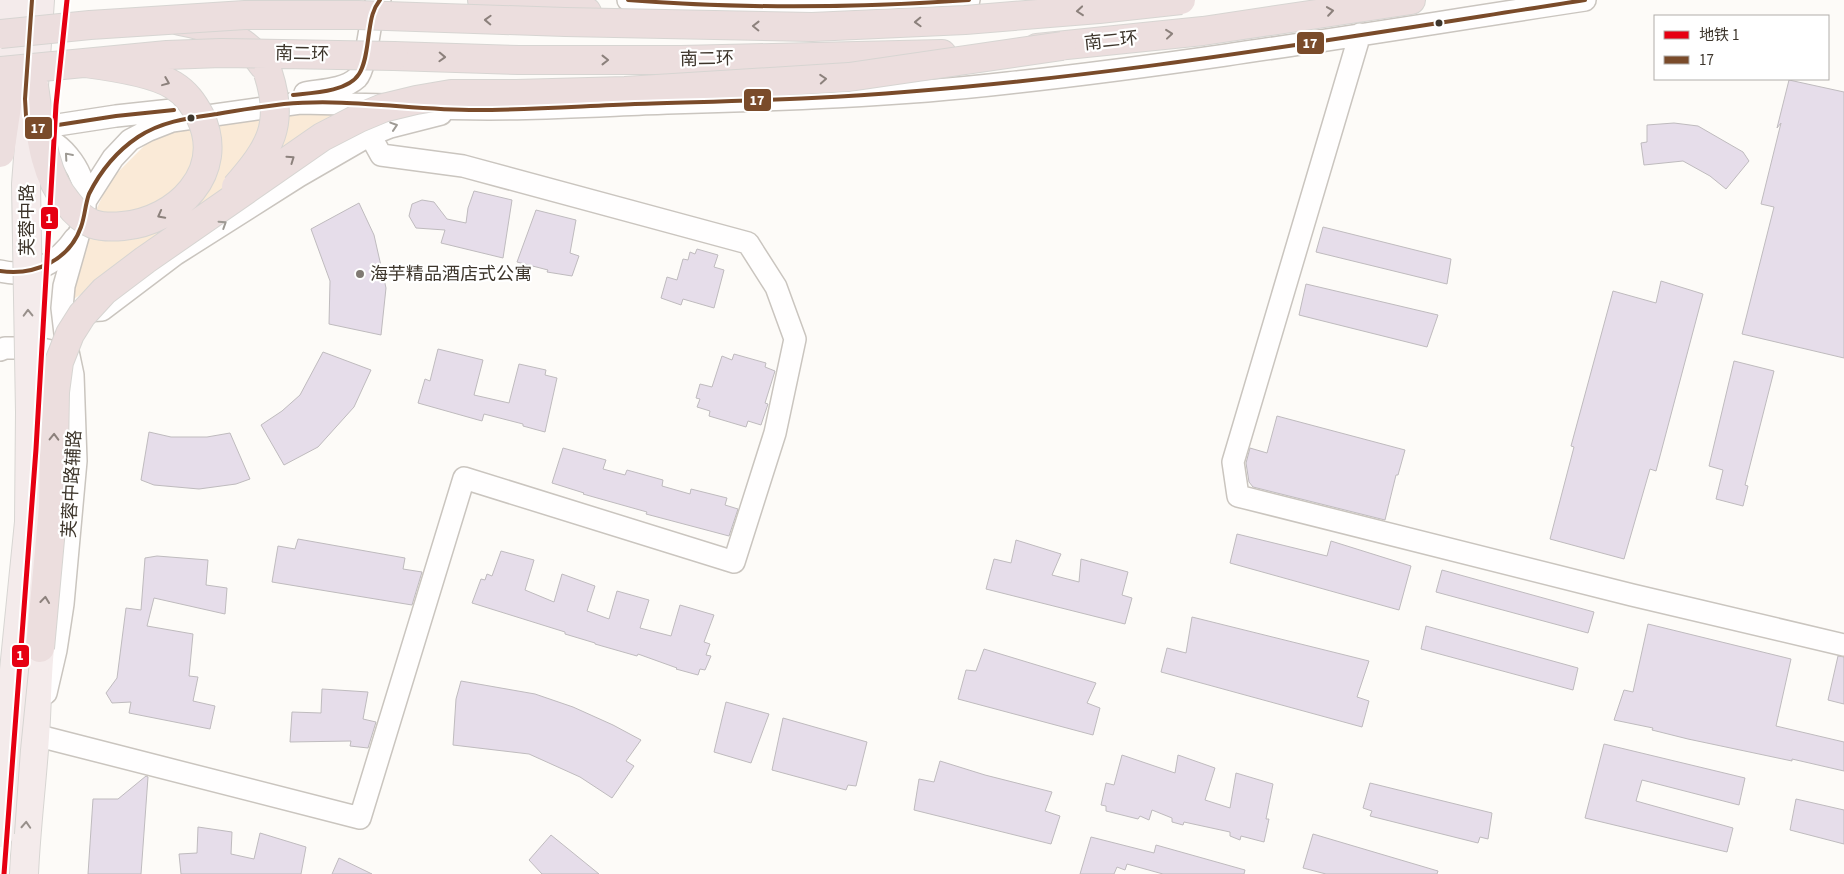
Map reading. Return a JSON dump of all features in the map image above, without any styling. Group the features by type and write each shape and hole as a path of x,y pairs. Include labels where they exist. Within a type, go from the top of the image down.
{"highway":[{"path":"482,0 692,24"},
{"name":"南二环","path":"0,34 90,24 245,15 348,15 812,27 965,20 1181,0"},
{"name":"南二环","path":"17,88 85,63 167,55 221,53 519,60 681,60 932,54 1062,46 1203,31 1411,0"},
{"path":"176,20 227,34 244,44 259,59 268,73 276,102 274,127 269,140 250,170 207,217"},
{"path":"40,648 53,507 55,392 60,362 70,334 82,315 104,291 145,260 322,136 383,108 451,94 625,91 849,78 1062,46"},
{"path":"17,88 49,168 66,201 77,213 92,224 112,227 136,225 157,218 177,206 192,190 204,172 208,151 204,124 188,96 172,84 121,69 85,63"},
{"path":"0,153 17,88"}],"main road":[{"path":"14,0 17,88"},
{"path":"17,88 40,0"},
{"name":"芙蓉中路","path":"0,637 14,475 9,293 17,88"},
{"name":"芙蓉中路","path":"0,841 6,748 29,522 30,412 26,184 17,88"},
{"path":"24,874 40,648"}],"street":[{"path":"22,0 17,88 26,116 34,132 62,148 74,163 83,181 86,200"},
{"path":"0,130 11,119 32,0"},
{"path":"0,130 34,132 116,116 243,102 331,89 344,85 357,78 362,68 374,7 380,0"},
{"path":"628,0 697,5 820,8 969,0"},
{"path":"86,200 113,158 130,140 150,130 172,121 300,103 376,104 470,110 837,97 1006,83 1137,67 1585,0"},
{"path":"1360,34 1233,462 1238,496 1632,595 1844,645"},
{"path":"62,308 102,310 176,254 299,176 370,135 424,117 470,110"},
{"path":"35,736 360,818 464,478 734,562 775,433 795,339 776,288 748,243 463,166 381,155 370,135"},
{"name":"芙蓉中路辅路","path":"35,736 56,650 63,604 76,461 73,375 66,342 62,308 64,286 84,217 86,200"},
{"path":"0,272 29,272 49,264 66,251 79,233"},
{"path":"0,350 5,348 36,349 56,352 66,359 73,375"}],"shaded area":[{"path":"344,112 74,299 78,249 110,180 152,138 193,124 265,113"}],"building":[{"path":"1789,80 1844,92 1844,358 1742,334 1774,207 1761,204 1781,123 1777,128"},
{"path":"1674,123 1698,126 1743,152 1749,161 1726,189 1710,176 1683,161 1644,165 1641,143 1647,142 1647,125"},
{"path":"474,191 512,200 503,258 441,243 445,230 416,228 409,216 412,204 422,200 434,202 447,219 466,223 468,208"},
{"path":"359,203 374,235 386,288 381,335 329,324 330,281 311,229"},
{"path":"536,210 576,220 570,253 579,256 572,276 547,272 548,270 517,262"},
{"path":"1323,227 1451,259 1447,284 1316,252"},
{"path":"697,249 718,255 714,267 724,270 714,308 683,299 681,305 661,298 667,277 677,280 683,259 688,260 690,252 695,254"},
{"path":"1661,281 1703,294 1656,471 1650,469 1624,559 1550,539 1574,447 1571,446 1613,291 1656,303"},
{"path":"1306,284 1438,315 1427,347 1299,315"},
{"path":"438,349 483,360 474,395 509,403 519,364 546,370 545,375 557,378 545,432 484,414 482,421 418,403 425,379 430,381"},
{"path":"323,352 371,370 354,407 318,447 284,465 261,425 282,411 300,395"},
{"path":"734,354 766,363 765,367 775,371 765,403 768,404 761,425 748,421 746,427 709,416 710,411 697,407 700,399 696,398 700,384 712,387 722,356 732,360"},
{"path":"1734,361 1774,371 1745,485 1748,486 1743,506 1716,499 1723,470 1709,466"},
{"path":"1277,416 1405,450 1398,475 1396,475 1385,520 1253,487 1249,482 1246,463 1250,448 1267,453"},
{"path":"149,432 171,437 207,437 230,433 250,479 236,484 199,489 154,485 141,480"},
{"path":"563,448 606,460 603,469 625,475 627,470 663,480 662,486 690,494 691,489 727,498 725,505 738,509 729,536 646,514 647,512 552,483"},
{"path":"1237,534 1327,556 1331,541 1411,566 1399,610 1230,563"},
{"path":"298,539 405,558 403,569 422,572 412,605 272,582 278,546 295,549"},
{"path":"1016,540 1061,554 1052,575 1079,582 1081,559 1128,572 1122,595 1132,598 1125,624 986,589 994,559 1011,563"},
{"path":"501,551 534,560 525,590 554,602 562,574 595,586 587,611 609,619 617,591 649,600 640,628 671,636 680,605 714,615 704,642 710,644 706,655 711,656 705,670 700,669 698,675 676,669 638,654 637,656 595,644 565,634 565,632 472,603 481,579 485,580 487,574 492,576"},
{"path":"157,556 208,560 206,585 227,588 225,614 154,598 147,626 193,634 189,676 198,677 193,701 215,706 210,729 129,713 131,702 112,703 106,693 117,678 126,608 141,610 145,558"},
{"path":"1442,570 1594,612 1588,633 1436,592"},
{"path":"1192,617 1369,661 1357,697 1369,701 1362,727 1161,672 1167,648 1186,653"},
{"path":"1648,624 1791,659 1776,726 1844,742 1844,771 1688,739 1652,730 1653,728 1614,720 1624,690 1633,692"},
{"path":"1426,626 1578,668 1573,690 1421,649"},
{"path":"984,649 1096,683 1087,703 1100,708 1093,735 958,699 966,670 976,671"},
{"path":"1838,656 1844,657 1844,704 1828,700"},
{"path":"461,681 535,694 573,707 613,725 641,740 626,761 634,766 612,798 580,777 529,754 453,745 456,699"},
{"path":"322,689 368,692 363,719 376,722 368,748 350,746 351,741 290,742 292,712 321,713"},
{"path":"726,702 769,714 751,763 714,752"},
{"path":"783,718 867,742 856,786 848,785 846,790 772,770"},
{"path":"1604,744 1745,778 1739,805 1642,780 1636,801 1733,828 1727,852 1585,818"},
{"path":"1122,755 1175,773 1178,755 1215,768 1205,800 1230,808 1236,773 1273,784 1266,819 1269,819 1264,842 1241,836 1240,840 1230,836 1230,832 1184,822 1183,825 1172,822 1172,818 1152,810 1149,820 1140,816 1138,819 1106,811 1106,806 1101,805 1106,783 1114,785"},
{"path":"940,761 1052,792 1045,811 1060,816 1051,844 914,810 919,779 934,782"},
{"path":"146,776 148,777 141,874 88,874 93,799 118,799"},
{"path":"1370,783 1492,813 1488,839 1480,837 1478,843 1370,816 1372,811 1363,808"},
{"path":"1796,799 1844,810 1844,844 1790,830"},
{"path":"198,827 232,832 231,854 254,859 260,833 306,847 301,874 181,874 179,854 197,853"},
{"path":"1313,834 1438,871 1437,874 1326,874 1303,868"},
{"path":"551,835 599,874 542,874 529,860"},
{"path":"1091,837 1154,853 1156,845 1245,870 1244,874 1163,874 1127,864 1125,870 1117,867 1114,874 1080,874"},
{"path":"339,858 372,874 332,874"}],"metro line":[{"name":"1","path":"4,874 36,449 56,105 67,0"}],"transit line":[{"name":"17","path":"32,0 25,99 26,116 32,129 116,116 174,110"},
{"name":"17","path":"293,95 338,88 354,80 363,65 372,15 380,0"},
{"name":"17","path":"628,0 756,6 884,5 969,0"},
{"name":"17","path":"0,271 25,271 49,264 59,257 75,239 81,227 89,194 98,178 116,155 138,137 157,127 196,117 284,104 332,102 496,110 790,99 909,92 1103,72 1199,59 1585,0"}],"place":[{"name":"海芋精品酒店式公寓","path":"360,274"}]}
